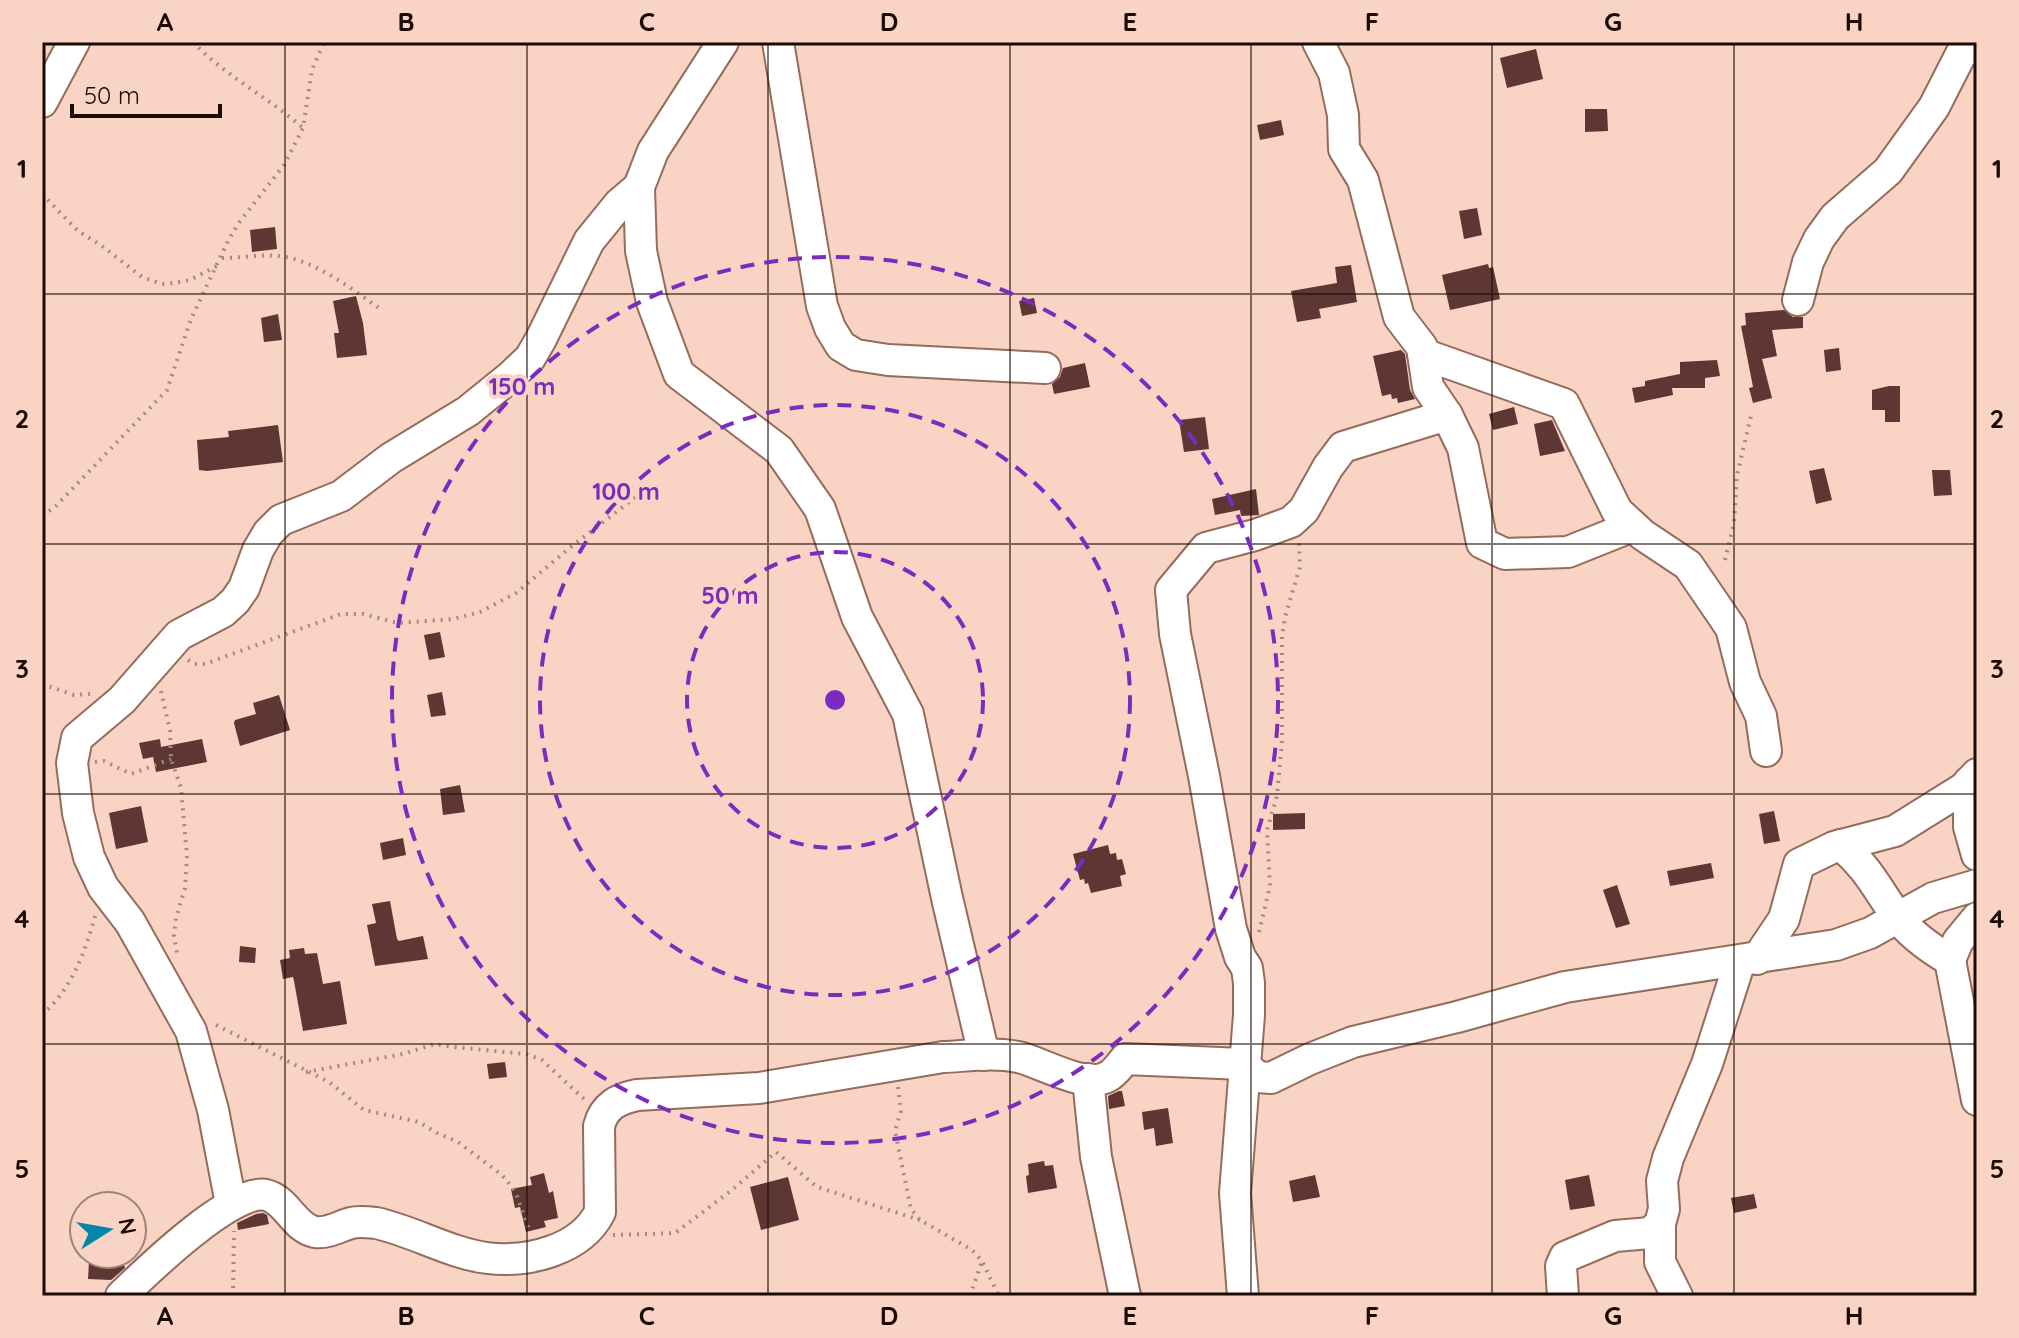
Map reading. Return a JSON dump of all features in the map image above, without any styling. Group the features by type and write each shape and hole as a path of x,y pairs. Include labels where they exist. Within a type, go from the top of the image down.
{"street":[{"path":"42,102 74,42"},
{"path":"704,74 709,42"},
{"path":"723,42 653,151 639,187 641,251 649,289 679,374 779,450 820,509 857,617 908,714 984,1055"},
{"path":"778,42 822,306 841,346 856,355 888,360 1045,368"},
{"path":"1318,42 1334,73 1343,115 1344,149 1363,180 1399,317 1422,347 1428,387 1447,415 1463,448 1482,543 1505,554 1568,552 1633,526"},
{"path":"1798,300 1808,262 1819,239 1835,217 1888,171 1934,107 1961,54 1977,43"},
{"path":"231,1204 213,1110 191,1031 130,922 103,887 89,857 78,813 72,763 77,738 122,700 179,635 223,612 235,601 244,588 258,550 268,533 281,520 341,496 391,458 468,411 530,358 589,241 619,204 639,187"},
{"path":"1423,354 1564,404 1617,511 1688,565 1731,628 1745,682 1761,716 1766,751"},
{"path":"1243,1296 1235,1193 1249,1015 1247,968 1231,929 1175,634 1171,590 1206,548 1291,522 1304,510 1343,447 1447,415"},
{"path":"1677,1296 1660,1262 1660,1224 1664,1209 1662,1181 1668,1158 1749,960 1784,919 1799,864 1841,845 1895,831 1973,778"},
{"path":"1973,778 1969,827 1977,855"},
{"path":"1841,845 1860,861 1898,917 1933,950 1950,960"},
{"path":"121,1296 162,1258 231,1204 250,1196 265,1195 274,1199 312,1232 367,1222 387,1225 489,1258 538,1254 569,1245 594,1225 600,1212 599,1135 602,1113 620,1099 637,1095 729,1091 943,1057 984,1055 1017,1057 1088,1079 1107,1077 1125,1059 1243,1064 1258,1077 1271,1078 1353,1042 1565,987 1836,945 1870,933 1933,898 1977,885"},
{"path":"1977,918 1958,941 1950,960 1977,1100"},
{"path":"1088,1079 1096,1157 1125,1296"},
{"path":"1563,1296 1561,1266 1565,1257 1615,1236 1650,1233 1660,1224"}],"path":[{"path":"193,42 207,57 278,106 303,128"},
{"path":"42,515 54,508 167,390 191,319 238,224 284,165 303,128 312,70 324,42"},
{"path":"42,194 78,231 142,277 162,284 174,283 190,280 219,265"},
{"path":"222,258 266,255 289,258 334,278 379,308"},
{"path":"1725,560 1734,523 1737,475 1751,416"},
{"path":"179,635 189,662 198,665 341,614 363,614 398,623 453,619 480,612 516,593 649,487"},
{"path":"1247,968 1270,886 1267,830 1277,796 1282,741 1282,636 1300,567 1297,531 1304,510"},
{"path":"142,678 161,690 170,731 171,759 181,788 187,856 185,888 174,936 178,961"},
{"path":"42,684 74,695 96,693"},
{"path":"72,763 104,761 131,774 171,759"},
{"path":"42,1015 68,987 87,946 103,887"},
{"path":"180,1011 220,1026 329,1082 364,1110 419,1122 482,1158 515,1191 538,1254"},
{"path":"305,1072 403,1054 435,1044 526,1054 542,1060 566,1085 602,1113"},
{"path":"898,1065 901,1111 895,1131 911,1209 920,1220"},
{"path":"582,1236 675,1233 776,1152 817,1187 920,1220 972,1250 982,1261 999,1296"},
{"path":"231,1204 234,1230 233,1296"},
{"path":"970,1296 982,1261"}],"building":[{"path":"1536,49 1543,79 1507,88 1500,58"},
{"path":"1585,109 1607,109 1608,131 1585,132"},
{"path":"1281,120 1284,135 1260,140 1257,125"},
{"path":"1477,208 1482,235 1464,239 1459,211"},
{"path":"275,227 277,249 252,252 250,230"},
{"path":"1488,264 1489,268 1493,267 1500,299 1450,310 1442,275"},
{"path":"1351,265 1357,302 1319,309 1321,318 1297,322 1291,291 1337,283 1335,267"},
{"path":"356,296 367,355 337,358 334,333 339,333 333,301"},
{"path":"1034,298 1037,313 1022,316 1019,301"},
{"path":"1784,310 1793,317 1803,317 1803,328 1772,330 1777,356 1762,359 1772,398 1753,403 1749,388 1753,387 1741,326 1746,325 1745,313"},
{"path":"278,314 282,340 264,342 261,318"},
{"path":"1839,348 1841,370 1826,372 1824,350"},
{"path":"1401,350 1405,354 1410,390 1415,399 1398,403 1391,394 1382,396 1373,356"},
{"path":"1717,360 1720,376 1705,378 1705,388 1672,388 1673,395 1635,403 1632,388 1645,386 1645,381 1680,374 1680,362"},
{"path":"1085,363 1090,387 1054,394 1052,384 1060,377 1063,368"},
{"path":"1900,386 1900,422 1885,422 1885,410 1872,410 1872,390"},
{"path":"1514,407 1518,424 1493,430 1489,414"},
{"path":"1205,417 1209,449 1184,452 1179,420"},
{"path":"1552,420 1565,451 1540,456 1534,424"},
{"path":"278,425 283,462 199,470 197,440 229,437 228,431"},
{"path":"1824,468 1832,500 1816,504 1809,471"},
{"path":"1932,470 1950,470 1952,495 1934,496"},
{"path":"1256,489 1259,515 1241,516 1240,510 1215,515 1212,499"},
{"path":"440,632 445,657 429,660 424,635"},
{"path":"442,692 446,715 431,717 427,695"},
{"path":"279,695 290,730 240,746 235,720 256,714 253,703"},
{"path":"160,739 161,747 202,739 207,762 156,772 153,757 143,759 139,743"},
{"path":"460,785 465,812 443,815 440,789"},
{"path":"141,806 148,842 116,849 109,813"},
{"path":"1774,811 1780,841 1764,844 1759,814"},
{"path":"1305,813 1305,829 1273,830 1273,814"},
{"path":"403,838 406,855 383,860 380,843"},
{"path":"1108,845 1110,854 1116,853 1117,860 1122,859 1126,874 1120,876 1122,886 1091,893 1088,883 1080,880 1073,854"},
{"path":"1711,863 1714,878 1670,886 1667,871"},
{"path":"1617,885 1630,924 1616,928 1603,890"},
{"path":"390,901 397,939 423,936 428,959 375,966 367,925 376,923 372,904"},
{"path":"240,946 256,948 255,963 239,962"},
{"path":"304,948 305,954 317,953 323,984 340,981 347,1024 303,1031 293,977 283,979 280,960 290,958 289,950"},
{"path":"505,1062 507,1077 489,1079 487,1064"},
{"path":"1122,1091 1125,1106 1109,1109 1108,1096"},
{"path":"1168,1108 1173,1143 1156,1146 1154,1128 1144,1130 1142,1112"},
{"path":"1044,1161 1045,1166 1053,1165 1057,1188 1028,1193 1028,1164"},
{"path":"544,1173 549,1193 553,1191 558,1218 544,1221 546,1227 526,1232 520,1207 515,1208 511,1189 532,1185 530,1177"},
{"path":"1315,1175 1320,1197 1293,1202 1289,1181"},
{"path":"1589,1175 1595,1206 1570,1210 1565,1180"},
{"path":"788,1177 799,1220 761,1230 750,1187"},
{"path":"1754,1194 1757,1208 1734,1213 1731,1198"},
{"path":"263,1213 267,1215 269,1224 238,1230 237,1223"},
{"path":"89,1270 123,1270 111,1280 88,1279"}]}
